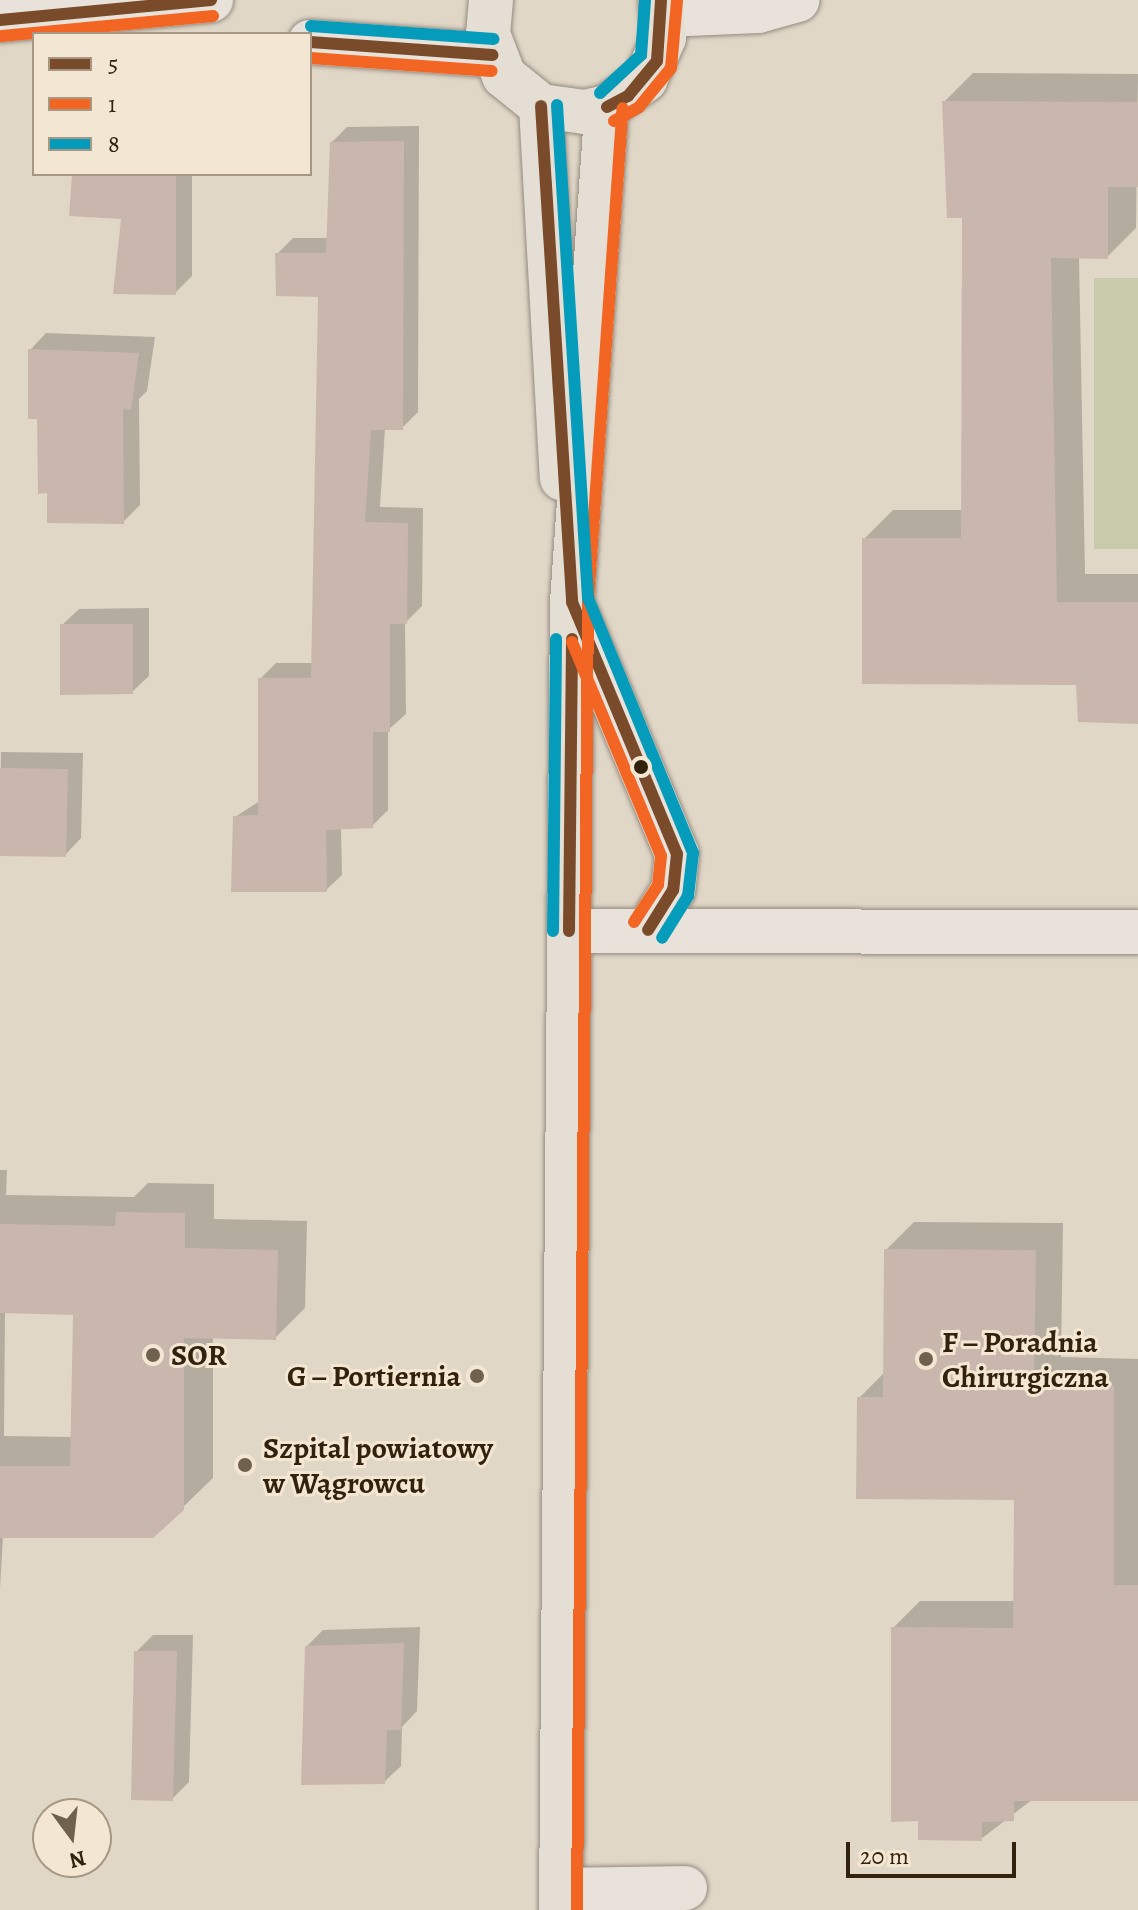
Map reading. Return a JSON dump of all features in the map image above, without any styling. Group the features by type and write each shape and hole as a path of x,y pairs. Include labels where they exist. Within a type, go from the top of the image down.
{"main road":[{"path":"491,0 493,55 504,76 541,106 607,107 628,96 657,61 663,7"},
{"path":"541,106 572,602"},
{"path":"561,1900 572,602 607,107"}],"street":[{"path":"22,13 211,0"},
{"path":"663,7 758,11 798,0"},
{"path":"22,13 160,32"},
{"path":"312,42 493,55"},
{"path":"572,602 677,854 673,890 648,930"},
{"path":"569,931 1138,932"},
{"path":"561,1900 685,1888"}],"green space":[{"path":"1094,278 1138,278 1138,549 1094,549"}],"building":[{"path":"942,101 1138,102 1138,187 1108,187 1108,259 1051,258 1057,602 1138,602 1138,724 1078,722 1076,685 862,684 862,538 961,538 962,218 947,218"},
{"path":"404,141 403,430 371,430 365,522 408,523 407,624 390,624 390,732 373,732 373,828 326,830 327,892 231,892 233,816 258,815 258,678 311,678 318,297 276,296 275,253 326,253 330,142"},
{"path":"72,176 176,176 176,295 113,294 121,219 69,216"},
{"path":"28,349 139,353 131,410 123,409 124,524 47,523 47,493 38,494 37,419 28,419"},
{"path":"60,624 133,624 133,694 60,695"},
{"path":"0,768 68,769 66,857 0,856"},
{"path":"116,1212 185,1213 185,1248 278,1250 276,1340 184,1338 184,1510 153,1538 0,1538 0,1466 70,1466 73,1315 0,1313 0,1224 115,1226"},
{"path":"884,1249 1036,1250 1034,1384 1114,1386 1114,1585 1138,1585 1138,1801 1014,1801 1014,1821 982,1822 982,1841 918,1840 918,1821 891,1822 891,1627 1013,1628 1014,1500 856,1499 857,1397 883,1397"},
{"path":"404,1643 401,1730 387,1730 385,1784 301,1785 305,1646"},
{"path":"134,1651 177,1651 173,1801 131,1800"}],"transit line":[{"name":"5","path":"0,20 211,0"},
{"name":"8","path":"600,93 641,55 645,0"},
{"name":"5","path":"607,107 628,96 657,61 661,0"},
{"name":"1","path":"614,121 639,107 671,68 677,1"},
{"name":"1","path":"44,32 213,16"},
{"name":"8","path":"311,26 494,39"},
{"name":"1","path":"2,36 32,33"},
{"name":"5","path":"312,42 493,55"},
{"name":"1","path":"312,58 492,71"},
{"name":"8","path":"557,105 588,598 693,853 688,896 662,938"},
{"name":"5","path":"541,106 572,602 677,854 673,890 648,930"},
{"name":"1","path":"577,1910 588,603 623,108"},
{"name":"8","path":"553,931 556,639"},
{"name":"5","path":"569,931 572,639"},
{"name":"1","path":"572,642 661,856 658,885 634,922"}],"place":[{"name":"SOR","path":"153,1355"},
{"name":"F – Poradnia Chirurgiczna","path":"926,1359"},
{"name":"G – Portiernia","path":"477,1376"},
{"name":"Szpital powiatowy w Wągrowcu","path":"245,1465"}]}
